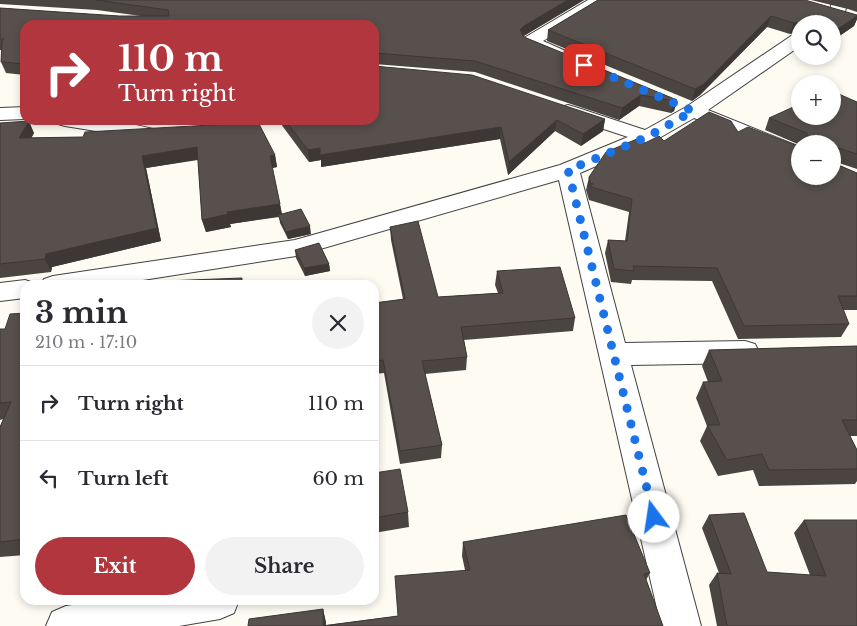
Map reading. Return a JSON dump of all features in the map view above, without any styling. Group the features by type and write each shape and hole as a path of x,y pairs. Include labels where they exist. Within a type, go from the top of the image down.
{"street":[{"path":"575,61 530,42 599,0"},
{"path":"825,15 843,10"},
{"path":"86,280 296,248 568,170 647,137 684,107 791,43"},
{"path":"547,104 647,137"},
{"path":"684,107 791,151"},
{"path":"0,114 20,113"},
{"path":"96,125 146,133"},
{"path":"568,170 681,626"},
{"path":"0,292 20,290"},
{"path":"614,354 770,351"},
{"path":"66,626 190,605"}],"building":[{"path":"96,0 568,0 524,26 520,30 524,37 677,100 641,95 622,108 475,61 379,53 379,20 20,20 20,64 1,62 2,41 4,39 0,39 0,8 119,16 169,16 168,10"},
{"path":"598,0 805,0 857,15 841,27 841,15 791,15 791,22 771,16 704,84 695,89 548,30"},
{"path":"379,66 472,75 605,119 583,134 557,120 509,162 501,127 320,155 320,148 308,150 289,125 379,125"},
{"path":"841,95 857,102 857,154 841,149 841,135 807,135 807,133 769,118 791,108 791,125 841,125"},
{"path":"709,112 731,121 738,132 748,127 791,144 791,185 841,185 841,166 857,173 857,296 838,296 849,324 744,326 717,268 633,266 634,271 614,269 608,240 627,241 632,199 591,187 591,184 593,184 590,183 589,177 606,152 637,139 645,143 659,136 664,141"},
{"path":"20,122 20,125 27,125 19,138 83,137 85,132 211,125 260,125 275,155 270,156 280,204 227,212 228,214 202,220 197,147 142,156 157,228 46,254 45,259 0,264 0,123"},
{"path":"301,209 310,226 286,232 278,215"},
{"path":"418,221 438,297 503,293 497,271 560,267 575,318 461,327 467,357 422,361 442,445 400,451 383,360 379,360 379,302 405,299 390,227"},
{"path":"319,243 329,264 304,268 295,250"},
{"path":"242,278 242,280 190,280"},
{"path":"20,313 20,540 0,542 0,427 11,402 0,403 0,329 5,329 10,314"},
{"path":"857,346 857,420 842,420 857,450 857,469 769,470 762,454 727,460 707,425 720,425 703,382 722,381 709,350"},
{"path":"400,469 408,512 379,517 379,472"},
{"path":"744,513 767,572 826,576 804,520 857,520 857,626 727,626 717,573 731,574 709,515"},
{"path":"626,515 650,573 644,574 663,626 323,626 398,616 395,576 470,570 463,542"},
{"path":"323,609 323,626 248,626 249,619"}],"route":[{"path":"584,65 693,111 647,137 568,170 654,517"}]}
